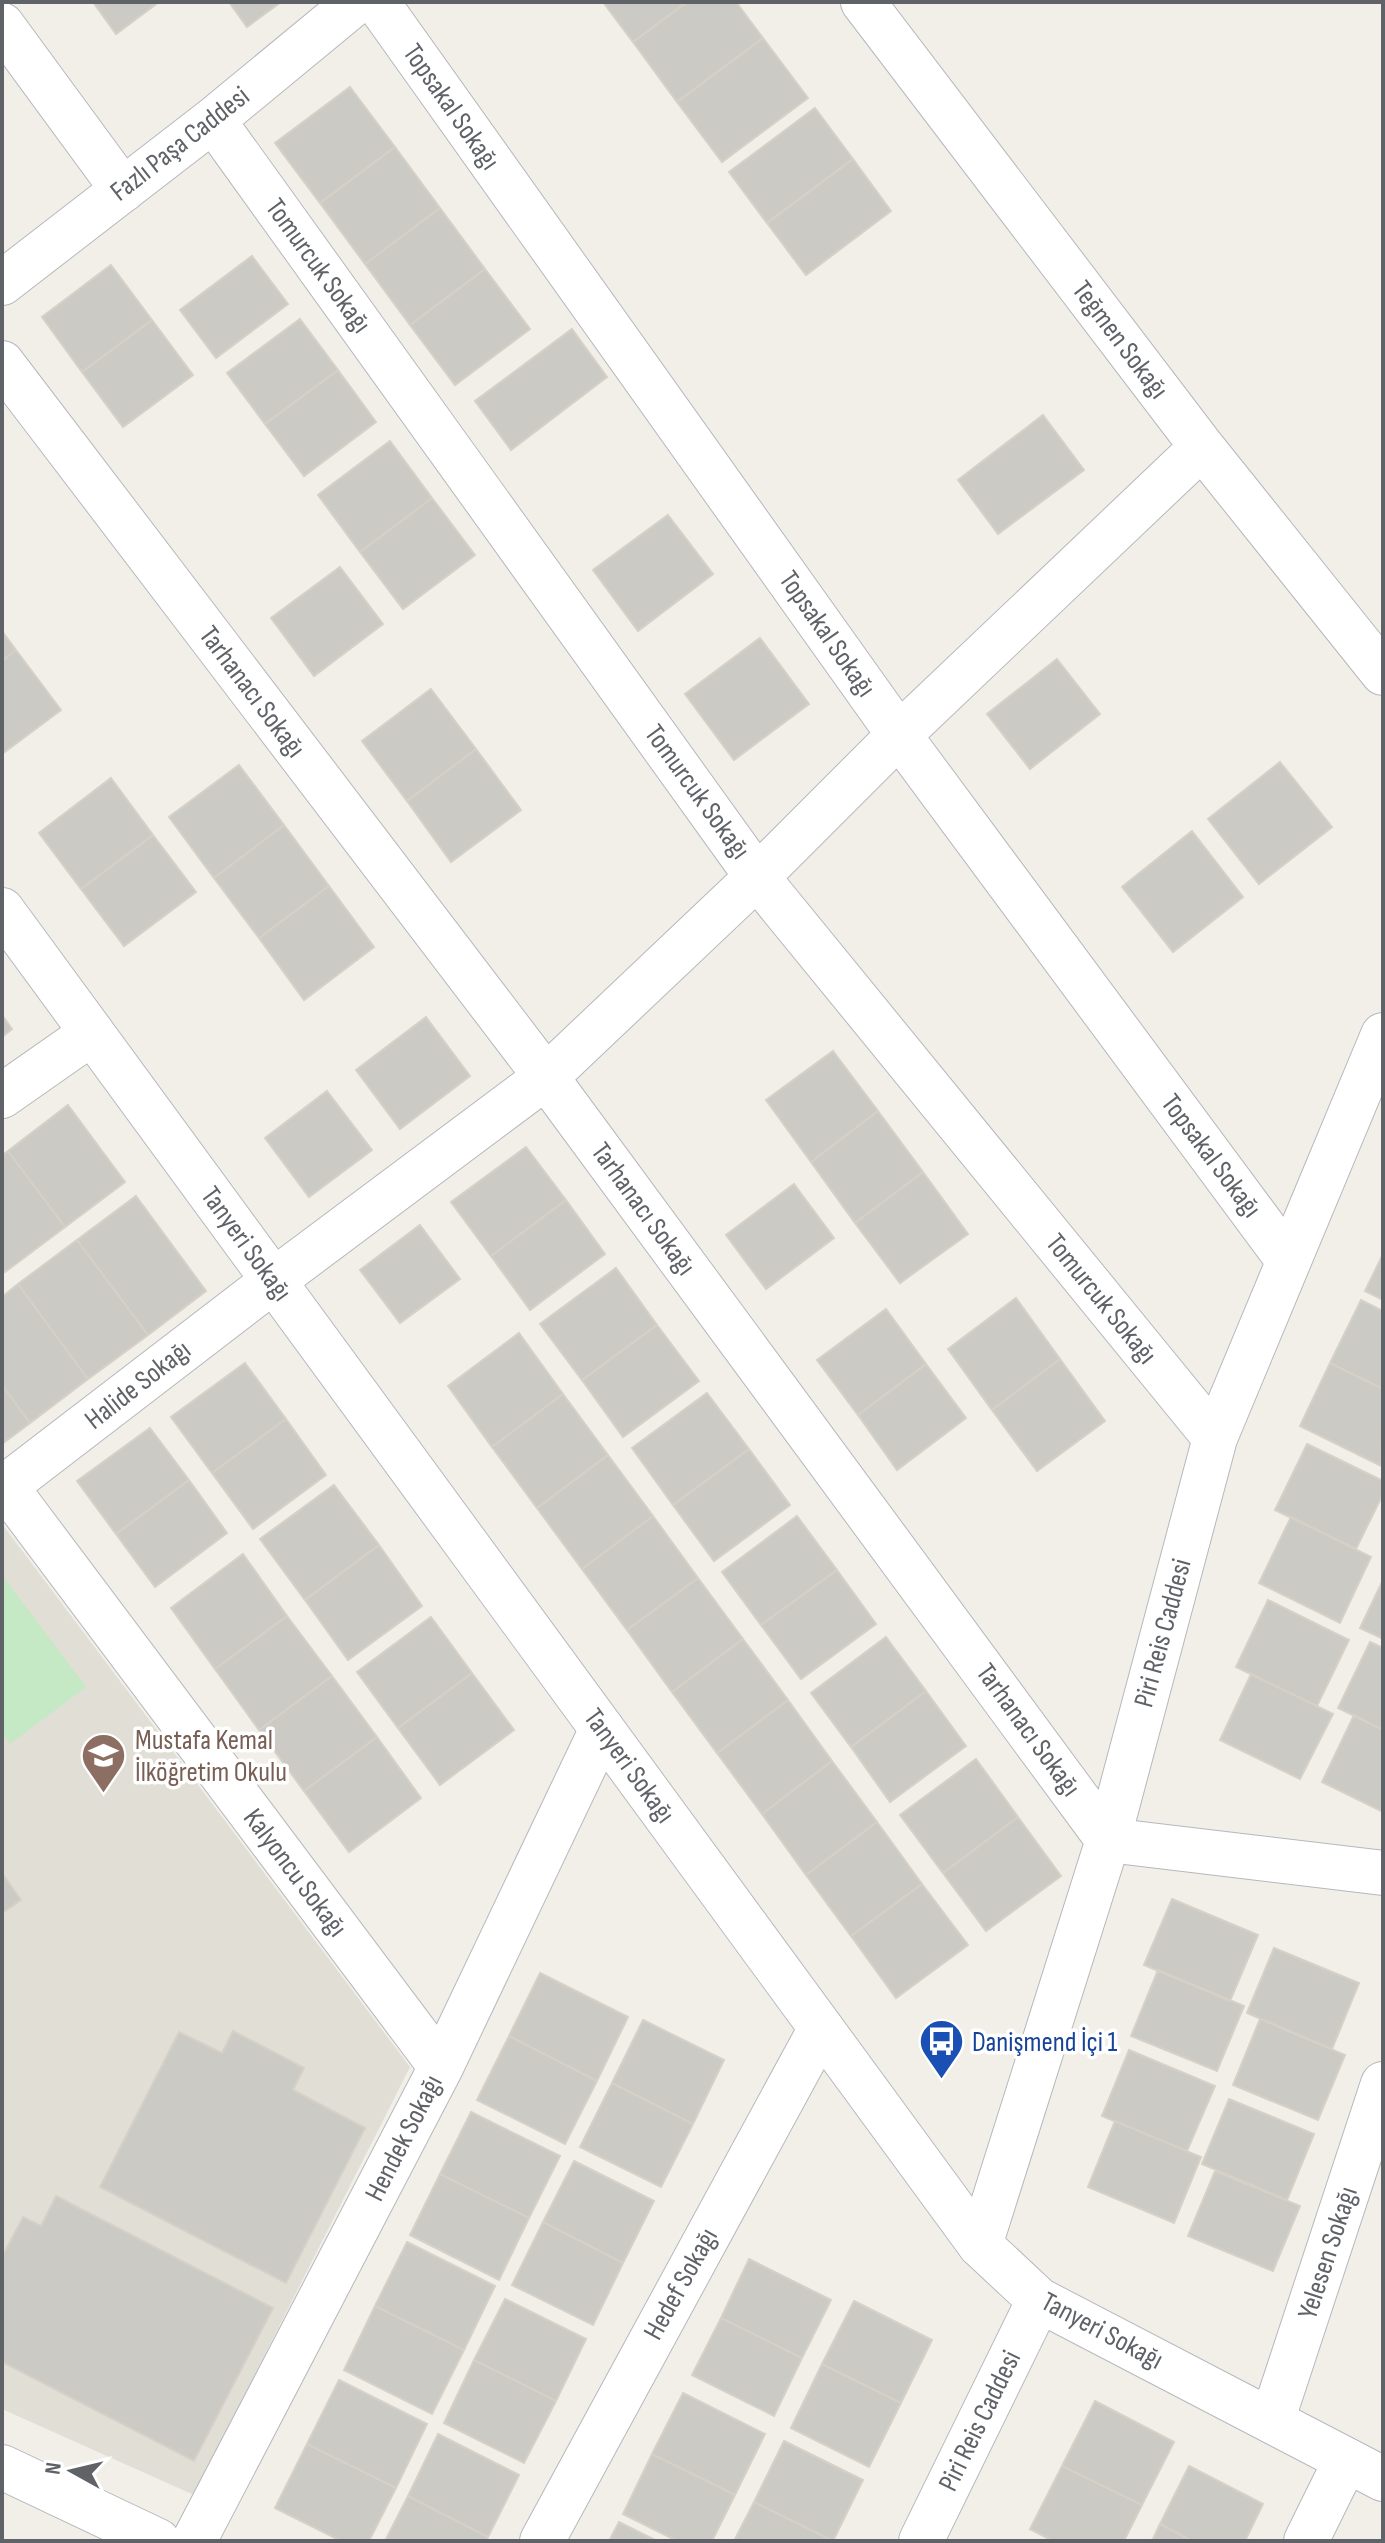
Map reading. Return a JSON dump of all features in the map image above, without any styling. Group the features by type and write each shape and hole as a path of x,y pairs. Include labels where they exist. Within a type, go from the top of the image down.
{"street":[{"name":"Fazlı Paşa Caddesi","path":"2,283 213,120 356,2"},
{"name":"Topsakal Sokağı","path":"377,2 899,735 1288,1260"},
{"name":"Teğmen Sokağı","path":"863,2 1202,447 1383,673"},
{"path":"2,25 123,190"},
{"name":"Tomurcuk Sokağı","path":"213,120 757,877 1215,1438"},
{"name":"Tarhanacı Sokağı","path":"2,363 546,1077 1108,1840"},
{"name":"Halide Sokağı","path":"4,1488 273,1281 546,1077 1202,447"},
{"name":"Tanyeri Sokağı","path":"2,910 980,2245 1039,2300 1365,2469"},
{"path":"2,1096 92,1033"},
{"name":"Piri Reis Caddesi","path":"980,2245 1108,1840 1215,1438 1383,1035"},
{"name":"Kalyoncu Sokağı","path":"4,1488 441,2067"},
{"name":"Hendek Sokağı","path":"194,2541 441,2067 602,1729"},
{"path":"1108,1840 1383,1873"},
{"name":"Hedef Sokağı","path":"542,2541 821,2028"},
{"name":"Yelesen Sokağı","path":"1272,2421 1383,2084"},
{"name":"Piri Reis Caddesi","path":"921,2541 1039,2300"},
{"path":"2,2467 107,2530 158,2541"},
{"path":"1306,2541 1365,2469"}],"shaded area":[{"name":"Mustafa Kemal İlköğretim Okulu","path":"2,1524 410,2067 194,2495 2,2409"}],"green space":[{"path":"2,1575 86,1687 10,1744 2,1733"}],"building":[{"path":"93,2 159,2 116,34"},
{"path":"229,2 281,2 247,27"},
{"path":"603,2 687,2 633,42"},
{"path":"687,2 736,2 763,38 677,102 633,42"},
{"path":"763,38 808,98 722,162 677,102"},
{"path":"350,87 395,147 320,203 275,143"},
{"path":"815,108 853,159 767,223 729,172"},
{"path":"395,147 440,208 365,264 320,203"},
{"path":"853,159 891,211 806,275 767,223"},
{"path":"440,208 485,269 410,325 365,264"},
{"path":"252,256 288,304 216,358 180,310"},
{"path":"111,265 152,320 82,372 42,317"},
{"path":"485,269 530,329 455,385 410,325"},
{"path":"300,319 338,370 265,424 227,373"},
{"path":"152,320 193,375 123,427 82,372"},
{"path":"572,329 607,377 511,450 475,401"},
{"path":"338,370 376,422 304,476 265,424"},
{"path":"1043,415 1084,470 998,534 958,480"},
{"path":"390,441 432,498 360,552 318,495"},
{"path":"432,498 475,555 403,609 360,552"},
{"path":"668,515 713,574 638,631 593,570"},
{"path":"340,567 383,624 314,676 271,618"},
{"path":"2,631 16,650 2,661"},
{"path":"760,638 809,704 734,760 685,694"},
{"path":"16,650 61,710 2,754 2,661"},
{"path":"1057,659 1100,714 1030,769 987,714"},
{"path":"431,689 476,749 407,801 362,741"},
{"path":"476,749 521,810 451,862 407,801"},
{"path":"1280,762 1332,827 1259,884 1208,819"},
{"path":"239,765 284,825 214,878 169,817"},
{"path":"111,778 153,835 81,889 39,833"},
{"path":"284,825 329,886 259,938 214,878"},
{"path":"1192,831 1243,897 1173,952 1122,887"},
{"path":"153,835 196,892 124,946 81,889"},
{"path":"329,886 374,947 304,1000 259,938"},
{"path":"2,1015 12,1029 2,1037"},
{"path":"426,1017 470,1076 400,1129 356,1070"},
{"path":"833,1051 878,1111 811,1162 766,1100"},
{"path":"327,1091 372,1150 309,1197 265,1138"},
{"path":"68,1105 125,1182 65,1227 8,1151"},
{"path":"878,1111 923,1172 855,1223 811,1162"},
{"path":"526,1147 566,1200 491,1256 451,1202"},
{"path":"8,1151 65,1227 5,1272 2,1268 2,1155"},
{"path":"923,1172 968,1234 900,1283 855,1223"},
{"path":"794,1184 834,1238 766,1289 726,1235"},
{"path":"136,1196 206,1291 148,1335 77,1240"},
{"path":"566,1200 605,1254 530,1310 491,1256"},
{"path":"420,1225 460,1279 400,1323 360,1270"},
{"path":"77,1240 148,1335 88,1379 18,1284"},
{"path":"1383,1254 1383,1300 1365,1291"},
{"path":"616,1268 657,1325 582,1380 540,1324"},
{"path":"18,1284 88,1379 30,1423 2,1385 2,1297"},
{"path":"1016,1298 1060,1359 992,1410 948,1349"},
{"path":"1361,1300 1383,1311 1383,1389 1330,1363"},
{"path":"886,1309 926,1364 858,1415 817,1360"},
{"path":"657,1325 699,1381 623,1437 582,1380"},
{"path":"519,1333 563,1394 492,1447 448,1386"},
{"path":"1060,1359 1105,1421 1037,1471 992,1410"},
{"path":"245,1363 286,1419 212,1473 171,1417"},
{"path":"1330,1363 1383,1389 1381,1466 1300,1426"},
{"path":"926,1364 966,1418 897,1470 858,1415"},
{"path":"2,1385 30,1423 2,1444"},
{"path":"707,1393 749,1449 673,1505 632,1448"},
{"path":"563,1394 608,1455 537,1508 492,1447"},
{"path":"286,1419 326,1475 253,1529 212,1473"},
{"path":"150,1428 189,1480 116,1534 77,1481"},
{"path":"1307,1444 1383,1481 1383,1494 1356,1549 1275,1510"},
{"path":"749,1449 790,1505 714,1561 673,1505"},
{"path":"608,1455 653,1516 582,1569 537,1508"},
{"path":"189,1480 227,1533 155,1587 116,1534"},
{"path":"334,1485 379,1545 305,1600 260,1539"},
{"path":"653,1516 698,1578 627,1630 582,1569"},
{"path":"797,1516 837,1570 761,1625 722,1572"},
{"path":"1291,1517 1371,1557 1340,1623 1259,1583"},
{"path":"379,1545 422,1606 348,1660 305,1600"},
{"path":"243,1554 287,1616 215,1669 171,1608"},
{"path":"837,1570 876,1624 801,1679 761,1625"},
{"path":"698,1578 743,1639 672,1692 627,1630"},
{"path":"1383,1580 1383,1639 1360,1628"},
{"path":"1268,1600 1349,1640 1317,1706 1236,1667"},
{"path":"287,1616 332,1676 259,1730 215,1669"},
{"path":"431,1617 472,1673 398,1728 357,1672"},
{"path":"886,1637 926,1691 851,1747 811,1693"},
{"path":"743,1639 788,1700 717,1753 672,1692"},
{"path":"1370,1642 1383,1648 1383,1730 1338,1708"},
{"path":"472,1673 514,1730 440,1785 398,1728"},
{"path":"1251,1674 1333,1714 1300,1779 1220,1740"},
{"path":"332,1676 377,1737 304,1791 259,1730"},
{"path":"926,1691 966,1746 890,1802 851,1747"},
{"path":"788,1700 832,1761 762,1814 717,1753"},
{"path":"1354,1715 1383,1730 1383,1812 1322,1782"},
{"path":"377,1737 421,1798 349,1852 304,1791"},
{"path":"976,1759 1018,1817 943,1873 900,1815"},
{"path":"832,1761 877,1822 806,1875 762,1814"},
{"path":"1018,1817 1061,1876 986,1931 943,1873"},
{"path":"877,1822 922,1884 851,1936 806,1875"},
{"path":"2,1873 21,1900 2,1913"},
{"path":"922,1884 968,1945 896,1998 851,1936"},
{"path":"1172,1899 1258,1935 1230,2001 1144,1965"},
{"path":"1274,1948 1359,1983 1332,2049 1247,2013"},
{"path":"1158,1970 1244,2006 1217,2071 1131,2036"},
{"path":"540,1973 628,2017 597,2081 509,2036"},
{"path":"1260,2019 1345,2055 1318,2120 1233,2085"},
{"path":"643,2020 724,2060 693,2124 612,2083"},
{"path":"233,2031 304,2068 293,2090 365,2128 286,2283 100,2187 179,2032 222,2053"},
{"path":"509,2036 597,2081 565,2144 477,2100"},
{"path":"1129,2050 1215,2086 1187,2151 1102,2116"},
{"path":"612,2083 693,2124 661,2187 580,2147"},
{"path":"1229,2099 1314,2134 1287,2200 1202,2164"},
{"path":"471,2112 560,2156 529,2218 440,2174"},
{"path":"1115,2121 1201,2157 1174,2223 1088,2187"},
{"path":"574,2161 654,2201 623,2263 543,2222"},
{"path":"1215,2171 1300,2206 1273,2271 1188,2236"},
{"path":"440,2174 529,2218 499,2280 410,2235"},
{"path":"56,2196 273,2308 194,2461 2,2362 2,2257 23,2217 41,2226"},
{"path":"543,2222 623,2263 593,2325 512,2285"},
{"path":"407,2242 495,2286 464,2350 375,2306"},
{"path":"749,2259 831,2300 802,2358 721,2318"},
{"path":"505,2299 586,2339 556,2401 474,2360"},
{"path":"854,2301 932,2340 901,2403 822,2364"},
{"path":"375,2306 464,2350 432,2414 344,2370"},
{"path":"721,2318 802,2358 774,2416 692,2375"},
{"path":"474,2360 556,2401 524,2463 444,2423"},
{"path":"822,2364 901,2403 869,2467 791,2428"},
{"path":"339,2380 427,2424 396,2488 307,2444"},
{"path":"683,2393 765,2434 735,2495 652,2454"},
{"path":"1095,2401 1174,2442 1142,2505 1062,2466"},
{"path":"438,2434 519,2475 488,2537 408,2496"},
{"path":"784,2441 863,2480 833,2541 754,2502"},
{"path":"307,2444 396,2488 369,2541 341,2541 275,2508"},
{"path":"652,2454 735,2495 712,2541 677,2541 623,2514"},
{"path":"1062,2466 1142,2505 1124,2541 1053,2541 1030,2529"},
{"path":"1189,2466 1263,2504 1245,2541 1192,2541 1160,2524"},
{"path":"408,2496 488,2537 486,2541 385,2541"},
{"path":"754,2502 833,2541 734,2541"},
{"path":"619,2522 657,2541 609,2541"},
{"path":"1160,2524 1192,2541 1152,2541"}],"place":[{"name":"Mustafa Kemal İlköğretim Okulu","path":"104,1795"},
{"name":"Danişmend İçi 1","path":"941,2081"}]}
